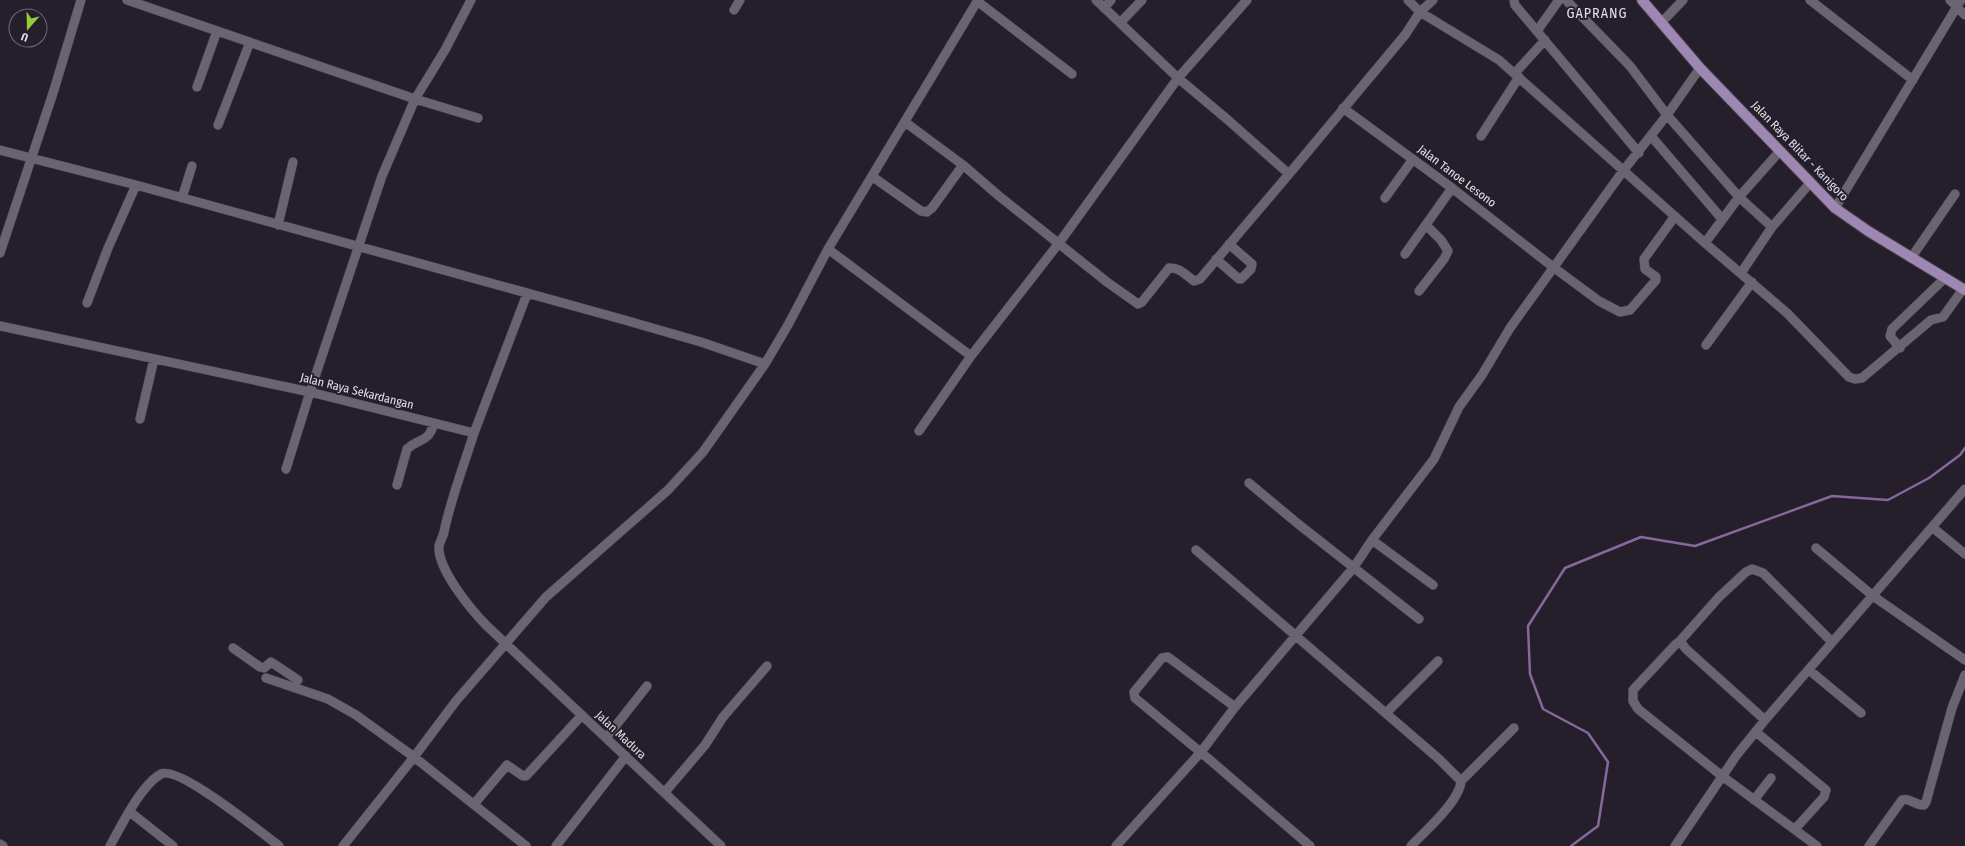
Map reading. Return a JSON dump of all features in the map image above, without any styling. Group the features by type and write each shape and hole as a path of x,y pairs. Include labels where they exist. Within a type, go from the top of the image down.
{"main road":[{"name":"Jalan Raya Blitar - Kanigoro","path":"1642,0 1700,68 1834,208 1911,258 1964,289"}],"street":[{"path":"0,253 30,158 52,97 81,0"},
{"path":"126,0 415,99 478,118"},
{"path":"286,470 310,392 382,176 415,99 471,0"},
{"path":"734,10 740,0"},
{"path":"343,846 414,757 456,701 504,643 546,597 668,490 703,452 764,364 788,325 828,249 873,177 978,0 1072,74"},
{"path":"1096,0 1178,78 1289,174"},
{"path":"1104,8 1111,0"},
{"path":"1120,23 1142,0"},
{"path":"919,431 971,356 1058,243 1178,78 1247,0"},
{"path":"1408,0 1420,12 1474,43 1499,60 1517,75 1623,171 1787,313 1849,377 1854,379 1862,378 1900,348 1931,320 1943,317 1964,289"},
{"path":"905,122 963,165 999,196 1107,282 1138,304 1142,302 1169,268 1175,267 1197,281 1405,35 1420,12 1433,0"},
{"path":"1514,0 1514,5 1545,40 1638,153"},
{"path":"1537,31 1559,0"},
{"path":"1566,0 1630,66 1667,115 1739,197 1772,227"},
{"path":"1661,23 1683,0"},
{"path":"1810,0 1913,80"},
{"path":"1834,208 1913,80 1956,2 1965,15"},
{"path":"197,87 217,31"},
{"path":"1481,136 1517,75 1545,40"},
{"path":"218,125 250,42"},
{"path":"1116,846 1202,752 1235,707 1354,567 1372,540 1434,459 1459,407 1482,375 1510,328 1623,171 1667,115 1700,68"},
{"name":"Jalan Tanoe Lesono","path":"1343,108 1452,188 1599,301 1620,312 1627,311 1635,305 1656,280 1656,277 1645,269 1644,259 1675,216"},
{"path":"1651,136 1722,219"},
{"path":"0,150 136,185 278,226 701,342 764,364"},
{"path":"1705,243 1739,197 1780,152"},
{"path":"1385,198 1413,159"},
{"path":"278,226 293,162"},
{"path":"873,177 921,211 927,212 932,208 963,165"},
{"path":"182,198 192,166"},
{"path":"1741,273 1772,227 1810,183"},
{"path":"86,303 108,248 136,185"},
{"path":"1405,254 1452,188"},
{"path":"1911,258 1955,194"},
{"path":"1419,291 1444,259 1448,251 1441,240 1426,225"},
{"path":"1216,259 1239,279 1241,279 1250,269 1252,264 1229,244"},
{"path":"828,249 971,356"},
{"path":"1900,348 1890,336 1892,328 1945,278"},
{"path":"1706,345 1752,282"},
{"path":"504,643 473,611 456,587 444,564 439,547 445,521 474,433 527,294"},
{"name":"Jalan Raya Sekardangan","path":"0,326 310,392 474,433"},
{"path":"140,419 154,359"},
{"path":"397,484 407,449 428,437 432,432 434,423"},
{"path":"1249,483 1297,523 1419,619"},
{"path":"1674,846 1722,776 1764,720 1965,489"},
{"path":"1932,527 1965,554"},
{"path":"1372,540 1433,585"},
{"path":"1816,548 1873,596 1965,660"},
{"path":"1196,550 1297,635 1439,759 1461,781"},
{"path":"1817,846 1722,776 1638,709 1633,701 1633,690 1675,644 1680,641 1719,597 1746,572 1752,569 1762,573 1832,642"},
{"path":"1680,641 1686,649 1764,720"},
{"name":"Jalan Madura","path":"504,643 721,846"},
{"path":"233,648 260,667 264,668 271,662 298,680"},
{"path":"1235,707 1168,657 1162,658 1135,691 1135,698 1202,752 1310,846"},
{"path":"1386,713 1438,661"},
{"path":"665,792 705,745 723,717 767,666"},
{"path":"1809,670 1861,713"},
{"path":"1870,846 1902,800 1909,799 1920,806 1924,806 1952,708 1965,675"},
{"path":"266,678 328,699 356,715 414,757 526,846"},
{"path":"606,738 647,686"},
{"path":"474,804 507,765 523,776 526,776 582,715"},
{"path":"1411,846 1460,790 1461,781 1514,728"},
{"path":"1756,732 1826,790 1824,797 1795,830"},
{"path":"556,846 626,756"},
{"path":"110,846 148,784 162,774 173,774 187,780 230,809 279,846"},
{"path":"1754,800 1771,778"},
{"path":"130,812 173,846"}],"waterway":[{"path":"1571,846 1598,826 1608,762 1588,733 1543,709 1530,674 1528,626 1565,568 1641,537 1695,546 1832,496 1888,500 1929,478 1960,455 1965,448"}],"district":[{"name":"GAPRANG","path":"1597,13"}]}
